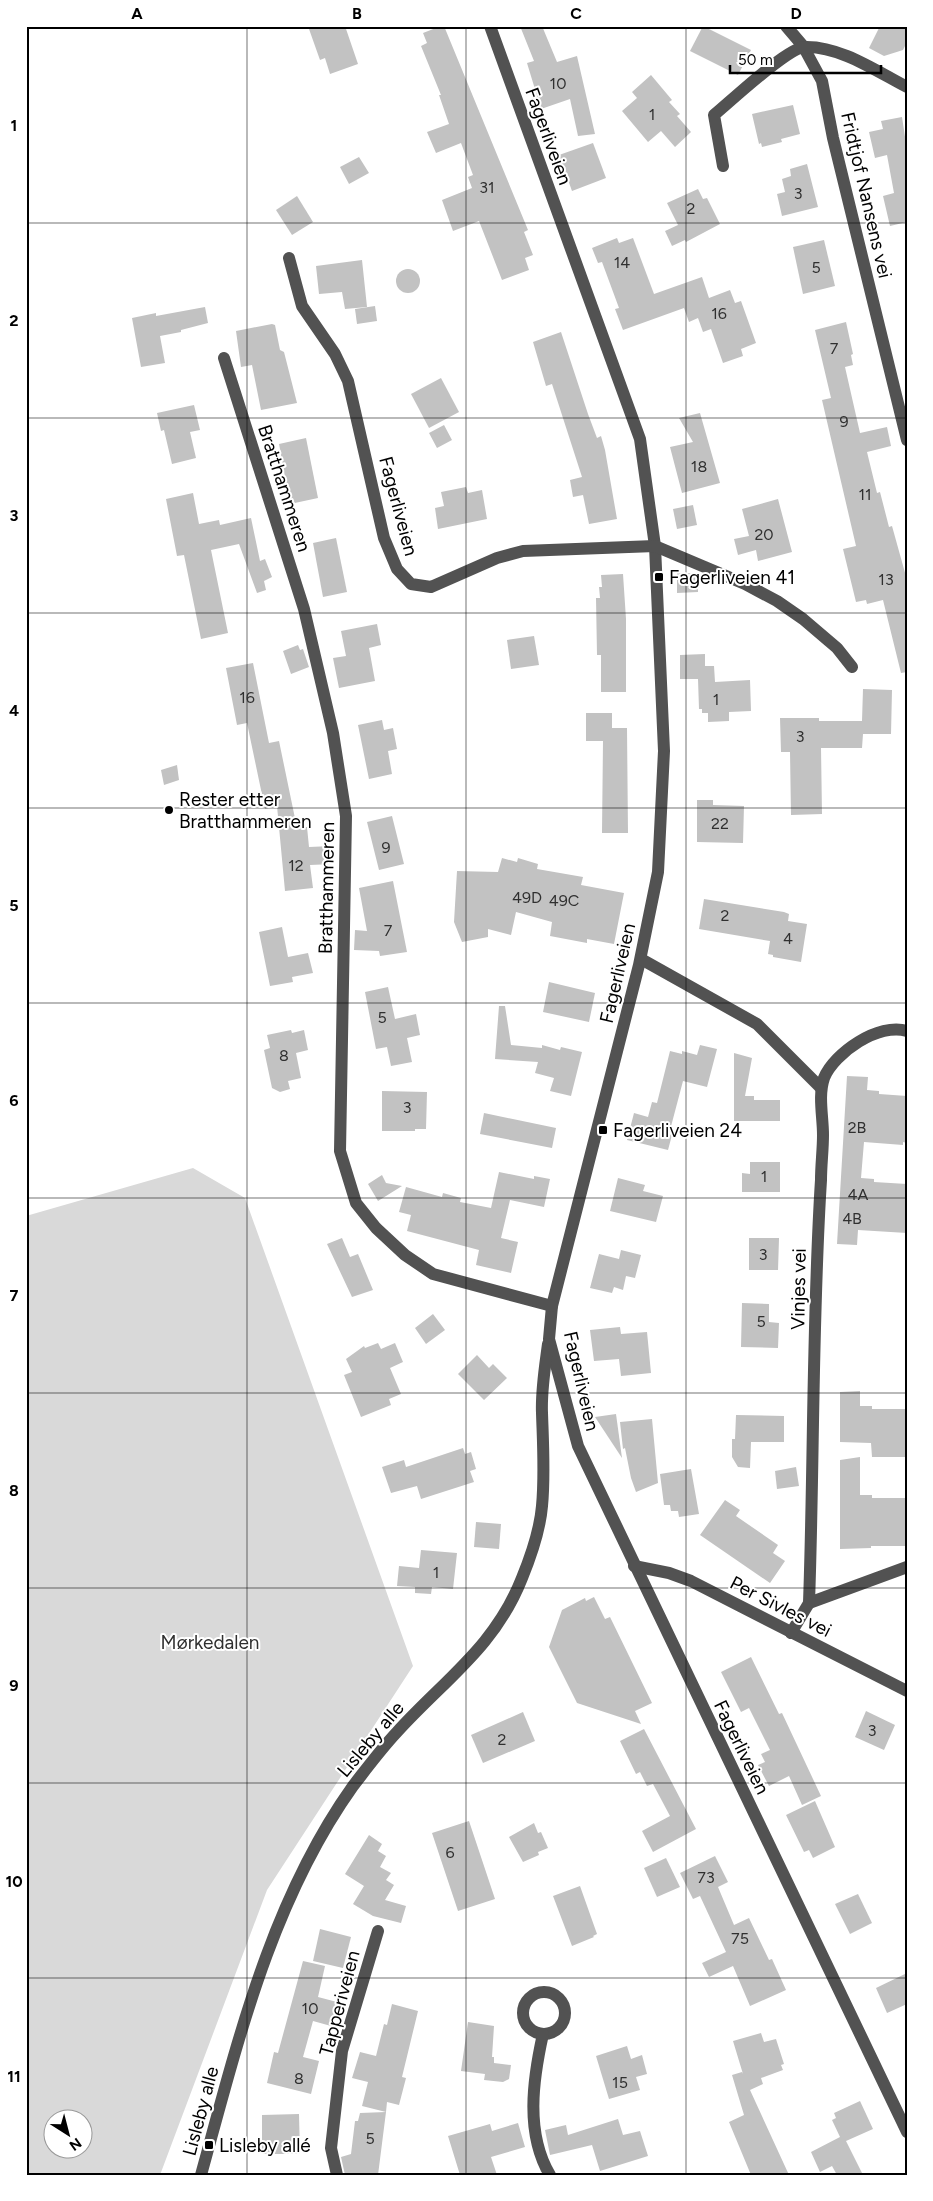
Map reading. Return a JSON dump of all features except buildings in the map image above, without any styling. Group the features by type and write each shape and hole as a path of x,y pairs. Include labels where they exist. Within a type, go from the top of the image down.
{"street":[{"name":"Fagerliveien","path":"490,26 640,439 654,546 664,751 658,872 640,958 552,1306 549,1339 578,1446 907,2132"},
{"name":"Fridtjof Nansens vei","path":"786,26 803,46 822,81 832,138 907,440"},
{"path":"723,166 714,115 786,54 803,46 836,51 907,86"},
{"name":"Fagerliveien","path":"289,258 302,306 335,354 348,380 384,538 397,569 406,581 417,586 431,587 498,558 524,551 654,546"},
{"name":"Bratthammeren","path":"224,358 304,609 338,761 346,816 340,1151 356,1204 376,1228 405,1255 433,1274 552,1306"},
{"path":"654,546 745,584 777,601 803,619 837,648 852,667"},
{"path":"640,958 757,1024 821,1088"},
{"name":"Vinjes vei","path":"792,1633 808,1603 819,1210 823,1136 821,1088 832,1063 855,1044 880,1032 907,1031"},
{"name":"Lisleby alle","path":"202,2175 242,2030 286,1904 304,1865 332,1818 397,1731 490,1637 510,1605 521,1580 532,1552 542,1508 543,1380 549,1339"},
{"name":"Per Sivles vei","path":"634,1566 669,1573 691,1582 907,1691"},
{"path":"808,1603 907,1568"},
{"name":"Tapperiveien","path":"337,2175 332,2148 342,2051 378,1931"},
{"path":"543,2034 535,2069 534,2130 550,2175"}],"green space":[{"name":"Mørkedalen","path":"193,1168 245,1198 413,1666 267,1890 160,2175 26,2175 26,1216"}],"place":[{"name":"Fagerliveien 41","path":"659,577"},
{"name":"Rester etter Bratthammeren","path":"169,810"},
{"name":"Fagerliveien 24","path":"603,1130"},
{"name":"Lisleby allé","path":"209,2145"}]}
